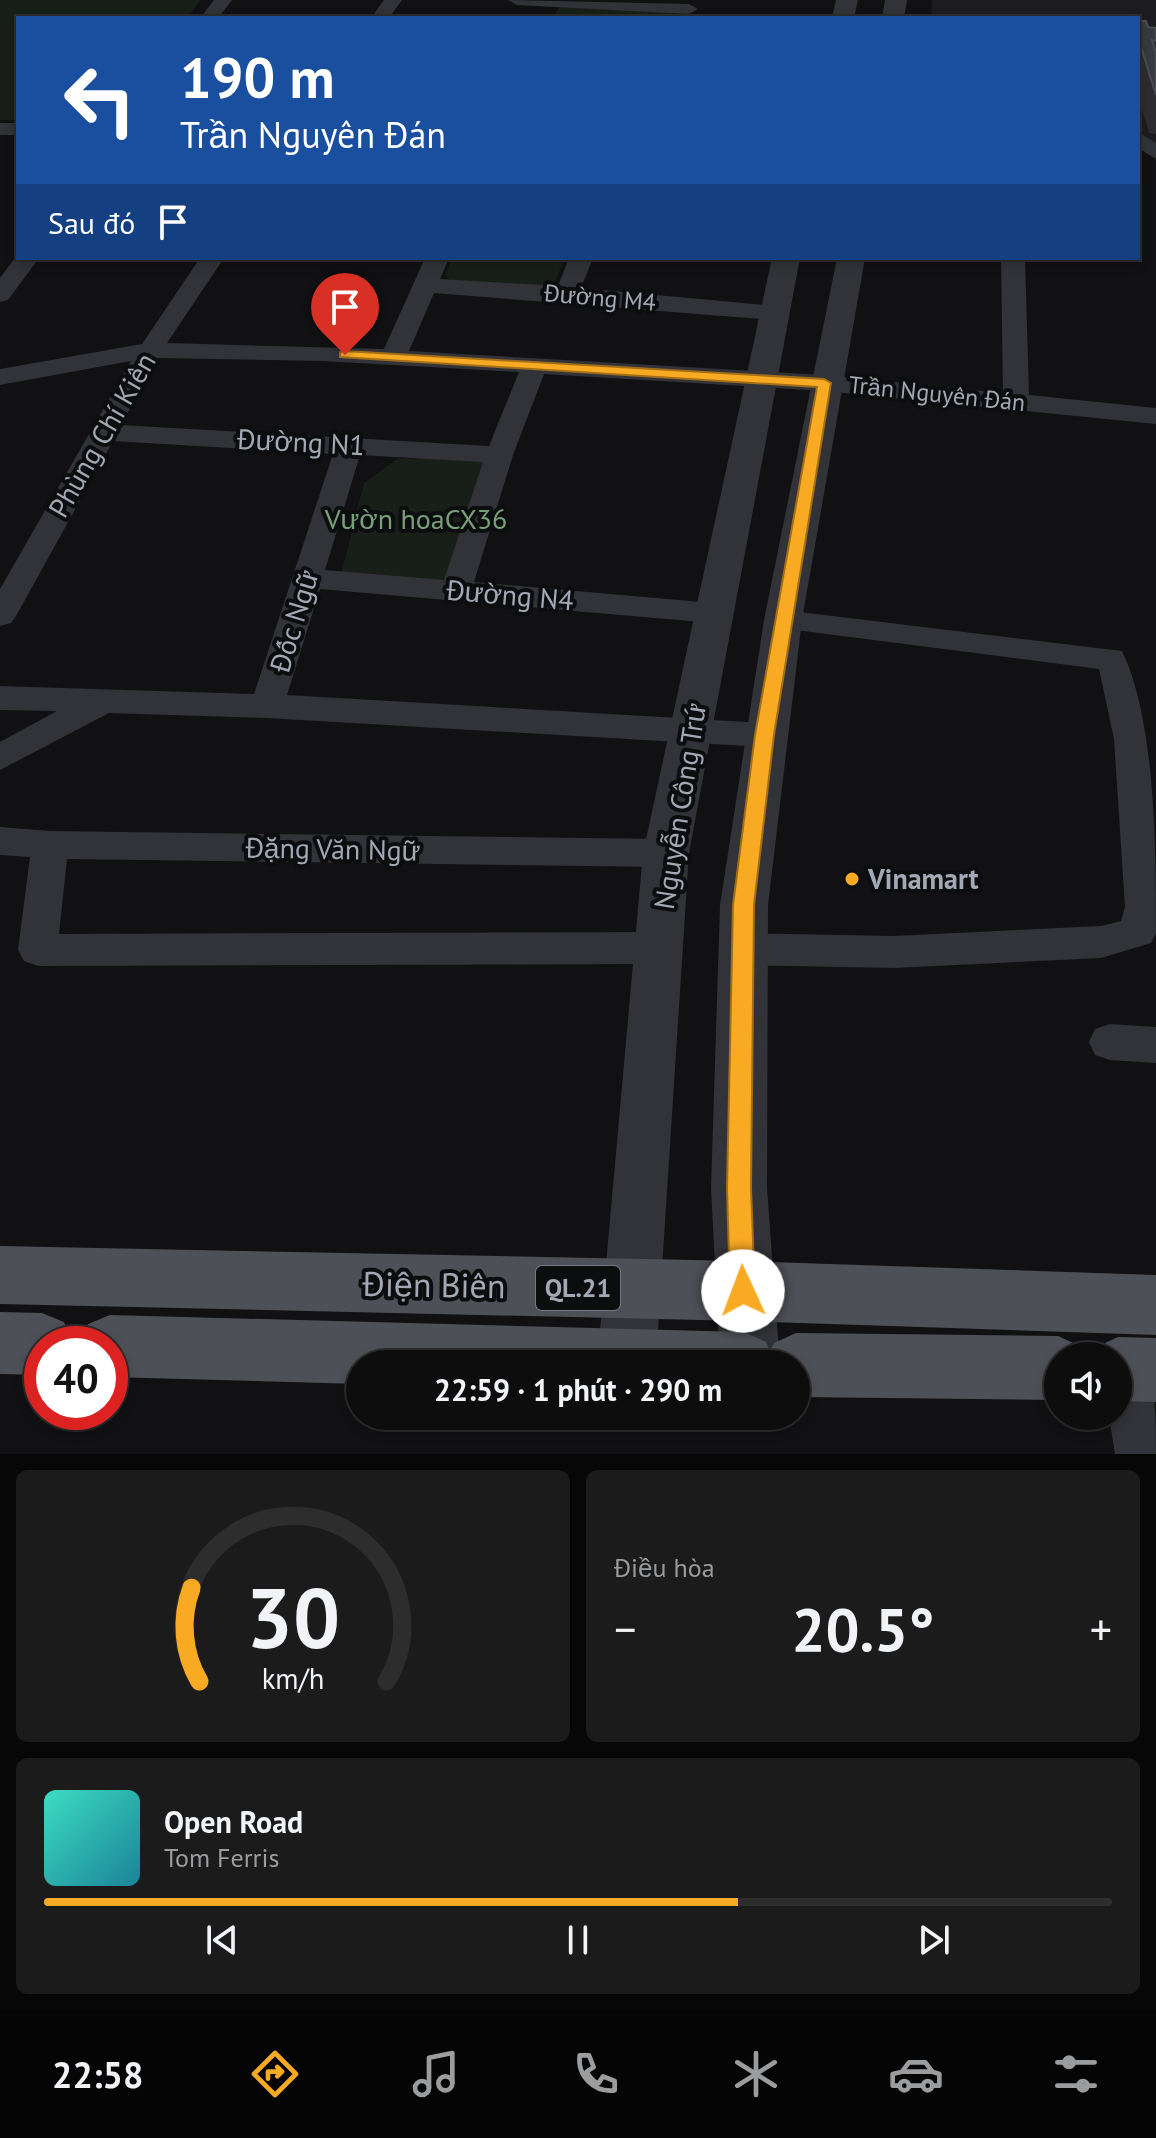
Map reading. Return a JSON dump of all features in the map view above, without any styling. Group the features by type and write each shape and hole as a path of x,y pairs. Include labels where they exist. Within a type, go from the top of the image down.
{"main road":[{"name":"Điện Biên","path":"0,1275 743,1291 1156,1305"},
{"path":"0,1343 24,1344"},
{"path":"128,1347 346,1353"},
{"path":"810,1365 1044,1368"}],"street":[{"path":"211,16 223,0"},
{"path":"517,0 558,10 690,9"},
{"path":"1140,140 1156,153"},
{"path":"0,295 26,260"},
{"name":"Phùng Chí Kiên","path":"0,616 150,350 211,260"},
{"path":"393,357 436,260"},
{"path":"567,294 580,260"},
{"name":"Nguyễn Công Trứ","path":"627,1350 666,853 786,260"},
{"path":"749,1350 739,1188 744,905 764,735 783,620 824,383 851,260"},
{"path":"1013,260 1016,402"},
{"name":"Đường M4","path":"425,285 774,313"},
{"name":"Trần Nguyên Đán","path":"0,377 150,350 393,357 824,383 1156,416"},
{"path":"456,590 499,455 534,366"},
{"name":"Đường N1","path":"102,432 499,455"},
{"name":"Đốc Ngữ","path":"267,706 350,444"},
{"name":"Đường N4","path":"307,578 713,613"},
{"path":"743,949 894,952 1101,942 1137,932 1144,907 1132,741 1119,669 1111,659 783,620"},
{"path":"0,698 267,706 764,735"},
{"path":"0,757 104,701"},
{"name":"Đặng Văn Ngữ","path":"0,841 50,845 666,853"},
{"path":"50,845 38,950 659,948"},
{"path":"1110,1042 1156,1045"},
{"path":"1134,1369 1140,1454"}],"shaded area":[{"path":"932,0 1156,0 1156,146 1140,133 1140,16 931,16"}],"green space":[{"path":"0,0 201,0 189,16 16,16 16,120 0,120"},
{"path":"561,2 689,9 687,16 555,16"},
{"path":"451,260 564,260 552,289 458,284 445,276"},
{"name":"Vườn hoaCX36","path":"499,455 456,590 340,578 364,483 397,459"}],"building":[{"path":"1140,21 1146,21 1148,27 1156,28 1156,41 1152,40 1156,53 1156,95 1142,50"}],"place":[{"name":"Vinamart","path":"852,879"}],"route":[{"path":"345,355 824,383 764,735 744,905 739,1188 743,1291"}]}
